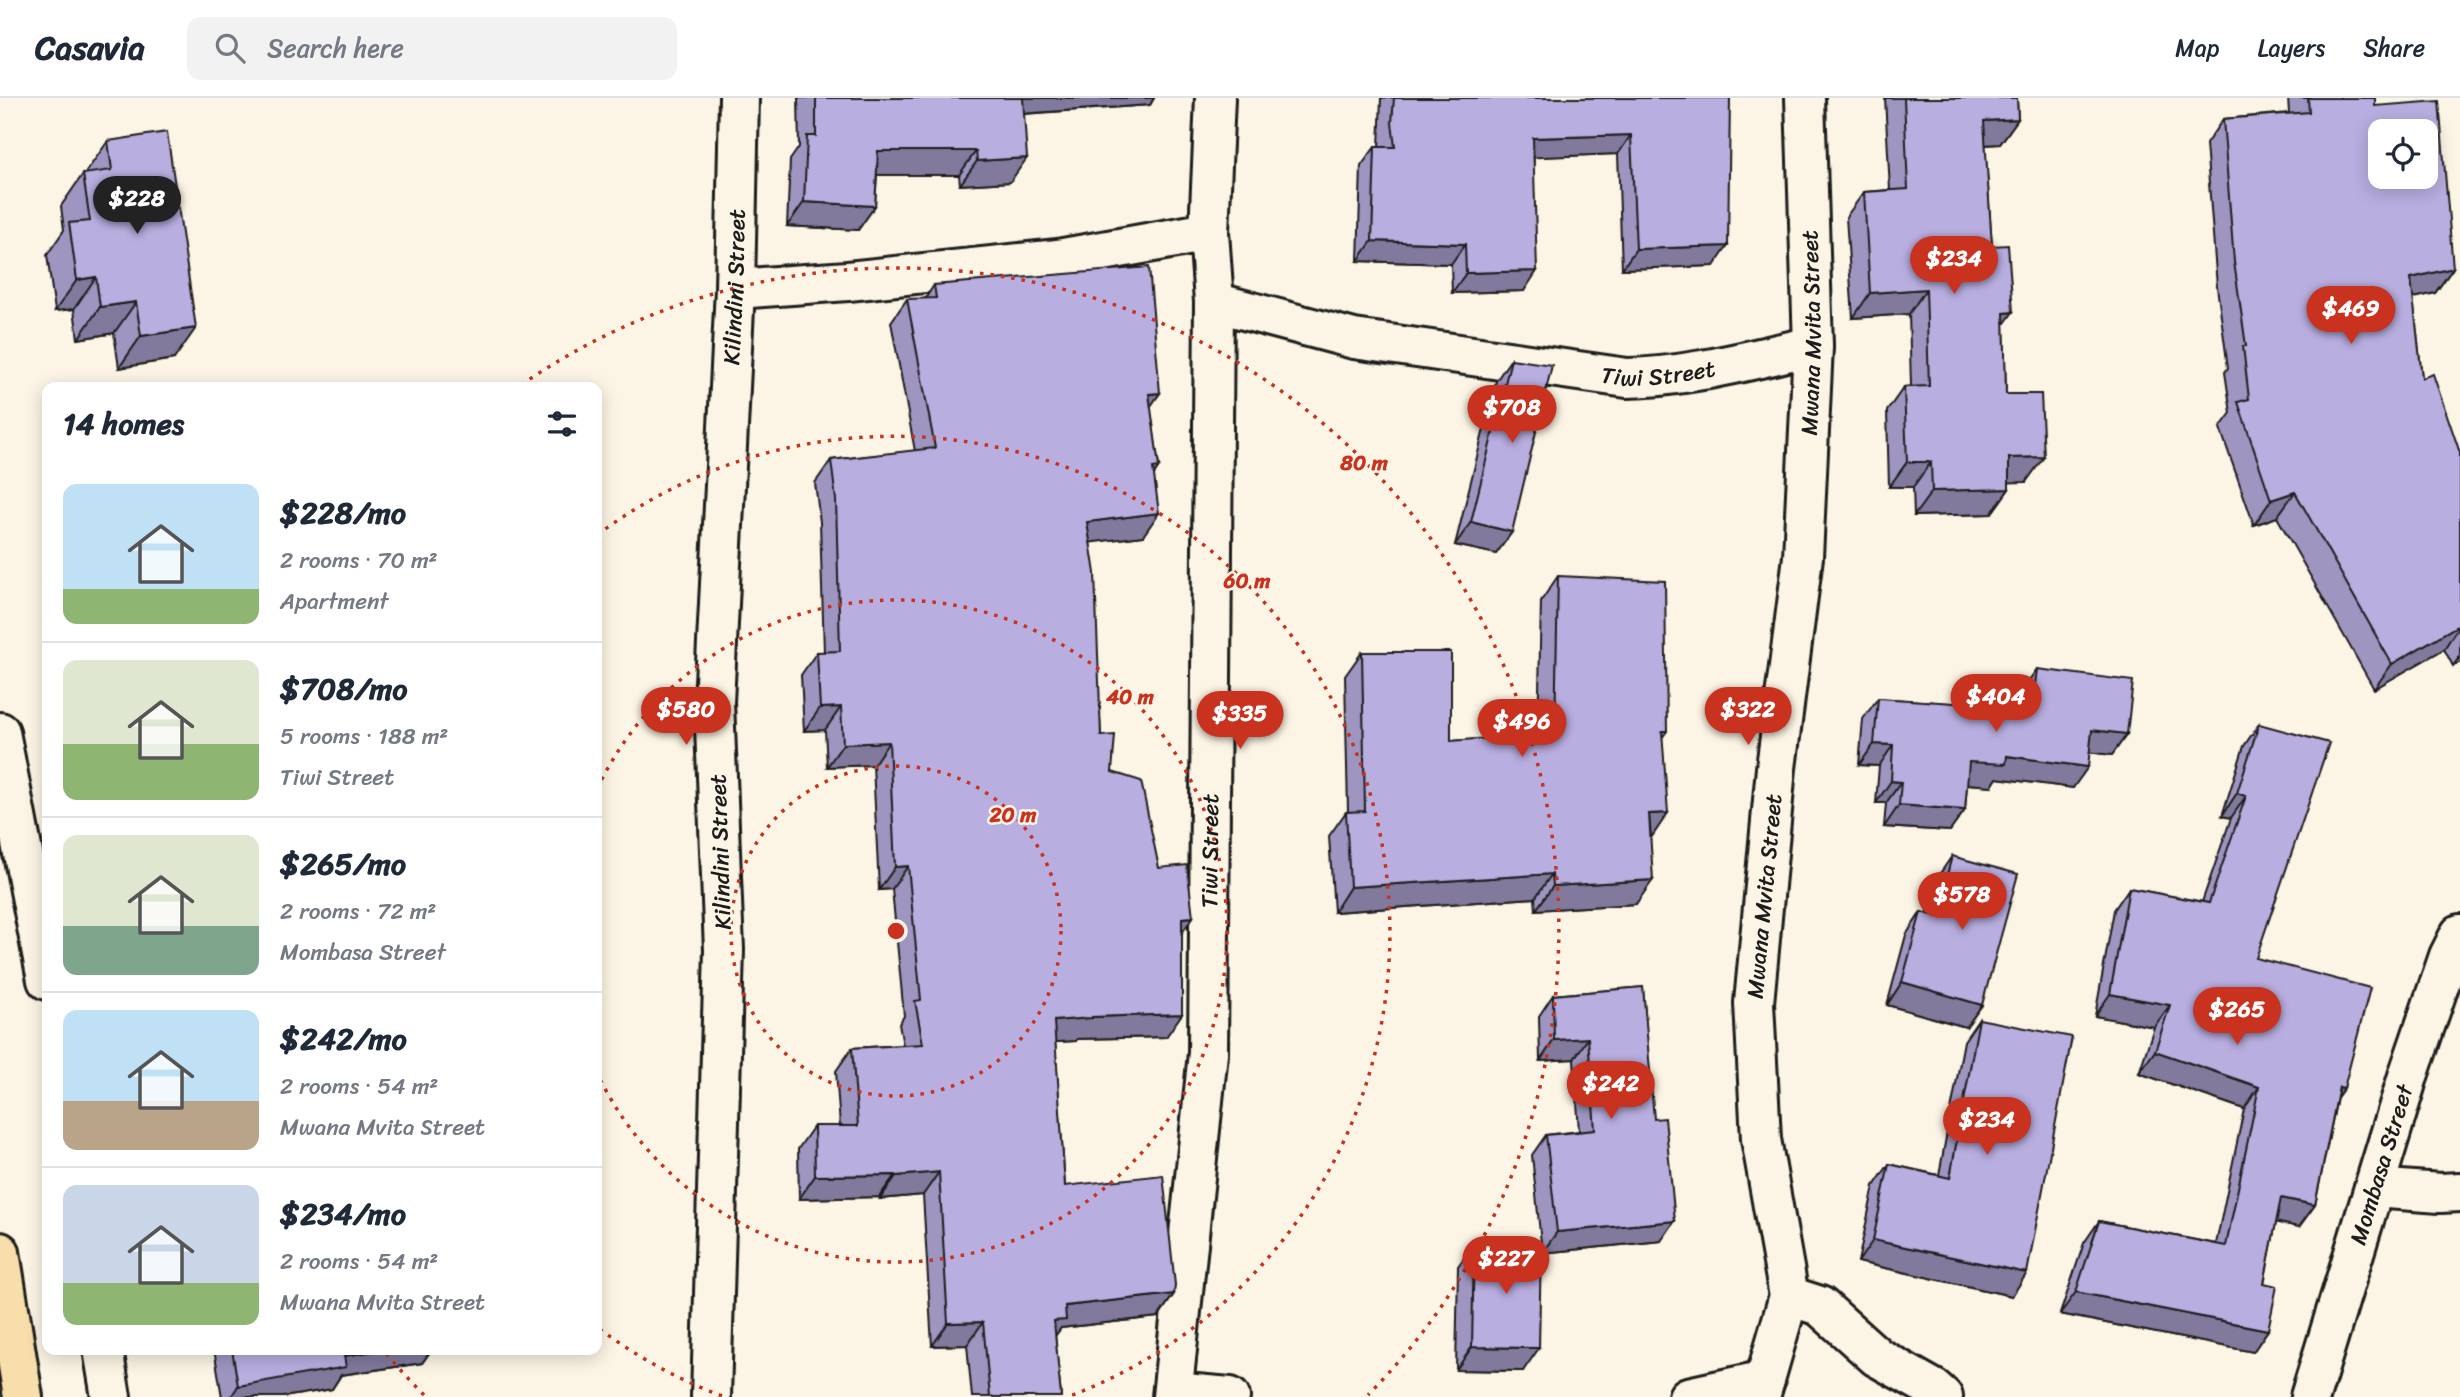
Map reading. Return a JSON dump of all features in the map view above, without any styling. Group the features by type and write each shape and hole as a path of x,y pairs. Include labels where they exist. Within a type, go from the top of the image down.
{"main road":[{"path":"0,1252 23,1397"}],"street":[{"name":"Kilindini Street","path":"711,1397 724,950 715,702 735,289 739,98"},
{"name":"Tiwi Street","path":"1173,1394 1208,1053 1213,302 1209,232 1215,98"},
{"name":"Mwana Mvita Street","path":"1763,1388 1789,1296 1761,1139 1754,1003 1776,768 1803,556 1813,346 1805,98"},
{"path":"735,289 848,281 1058,259 1209,232"},
{"name":"Tiwi Street","path":"1213,302 1353,339 1627,378 1686,372 1813,346"},
{"path":"0,732 42,953"},
{"name":"Mombasa Street","path":"2310,1397 2449,956 2460,934"},
{"path":"2374,1188 2440,1194 2460,1192"},
{"path":"1789,1296 1821,1306 1877,1357 1934,1389 1943,1397"},
{"path":"104,1355 111,1397"},
{"path":"1688,1397 1763,1388"},
{"path":"1173,1394 1230,1397"}],"building":[{"path":"816,98 1023,98 1027,158 977,161 976,151 878,151 875,206 804,202 807,136 816,136"},
{"path":"1394,98 1730,98 1728,246 1636,249 1631,135 1533,138 1537,271 1466,273 1465,244 1372,241 1375,147 1395,147 1392,123"},
{"path":"1904,98 2017,98 2018,119 1984,121 1992,246 2008,245 2013,312 2004,313 2006,394 2041,394 2044,457 2009,458 2009,489 1932,491 1931,462 1907,462 1904,387 1929,386 1926,289 1870,293 1864,192 1908,189"},
{"path":"2308,98 2375,98 2375,106 2439,101 2453,268 2411,278 2422,378 2433,374 2460,453 2460,624 2392,664 2295,492 2271,500 2238,402 2249,399 2243,346 2246,346 2234,262 2223,119 2309,112"},
{"path":"167,132 196,328 141,336 136,302 100,307 96,277 77,280 69,223 90,221 83,174 112,170 108,141"},
{"path":"1149,267 1160,393 1149,394 1159,467 1153,468 1159,513 1087,522 1095,573 1101,736 1115,735 1112,772 1141,781 1159,868 1187,865 1193,917 1182,918 1182,1014 1054,1021 1065,1186 1163,1175 1174,1294 1065,1306 1066,1320 1054,1321 1061,1397 990,1397 983,1322 948,1323 939,1172 896,1176 815,1176 814,1126 858,1126 852,1048 923,1044 915,1001 921,1000 908,866 895,867 889,742 843,744 841,707 820,708 817,652 840,651 836,500 831,460 935,448 907,299 936,298 934,285"},
{"path":"1511,359 1552,365 1512,532 1471,522"},
{"path":"1558,576 1665,581 1667,731 1662,731 1668,813 1649,814 1653,880 1553,886 1552,874 1350,887 1346,812 1365,811 1362,652 1451,652 1451,741 1555,733"},
{"path":"2037,669 2133,681 2127,734 2092,730 2088,767 2007,756 2006,764 1969,762 1965,810 1899,805 1901,782 1891,781 1893,745 1874,744 1878,698 2032,708"},
{"path":"2259,724 2329,743 2256,958 2370,988 2344,1088 2339,1087 2315,1205 2281,1198 2264,1283 2277,1286 2268,1330 2076,1292 2099,1221 2226,1246 2259,1087 2155,1051 2170,1005 2110,994 2129,888 2209,903 2246,796 2237,793"},
{"path":"1952,856 2018,874 1982,1005 1902,982 1921,912 1936,916"},
{"path":"1643,987 1654,1119 1665,1118 1675,1221 1557,1232 1546,1135 1595,1130 1588,1038 1554,1040 1553,995"},
{"path":"1979,1019 2072,1037 2027,1273 1873,1240 1889,1164 1950,1178"},
{"path":"1474,1244 1541,1245 1539,1348 1472,1347"},
{"path":"233,1355 350,1355 344,1356 346,1367 238,1386"}]}
